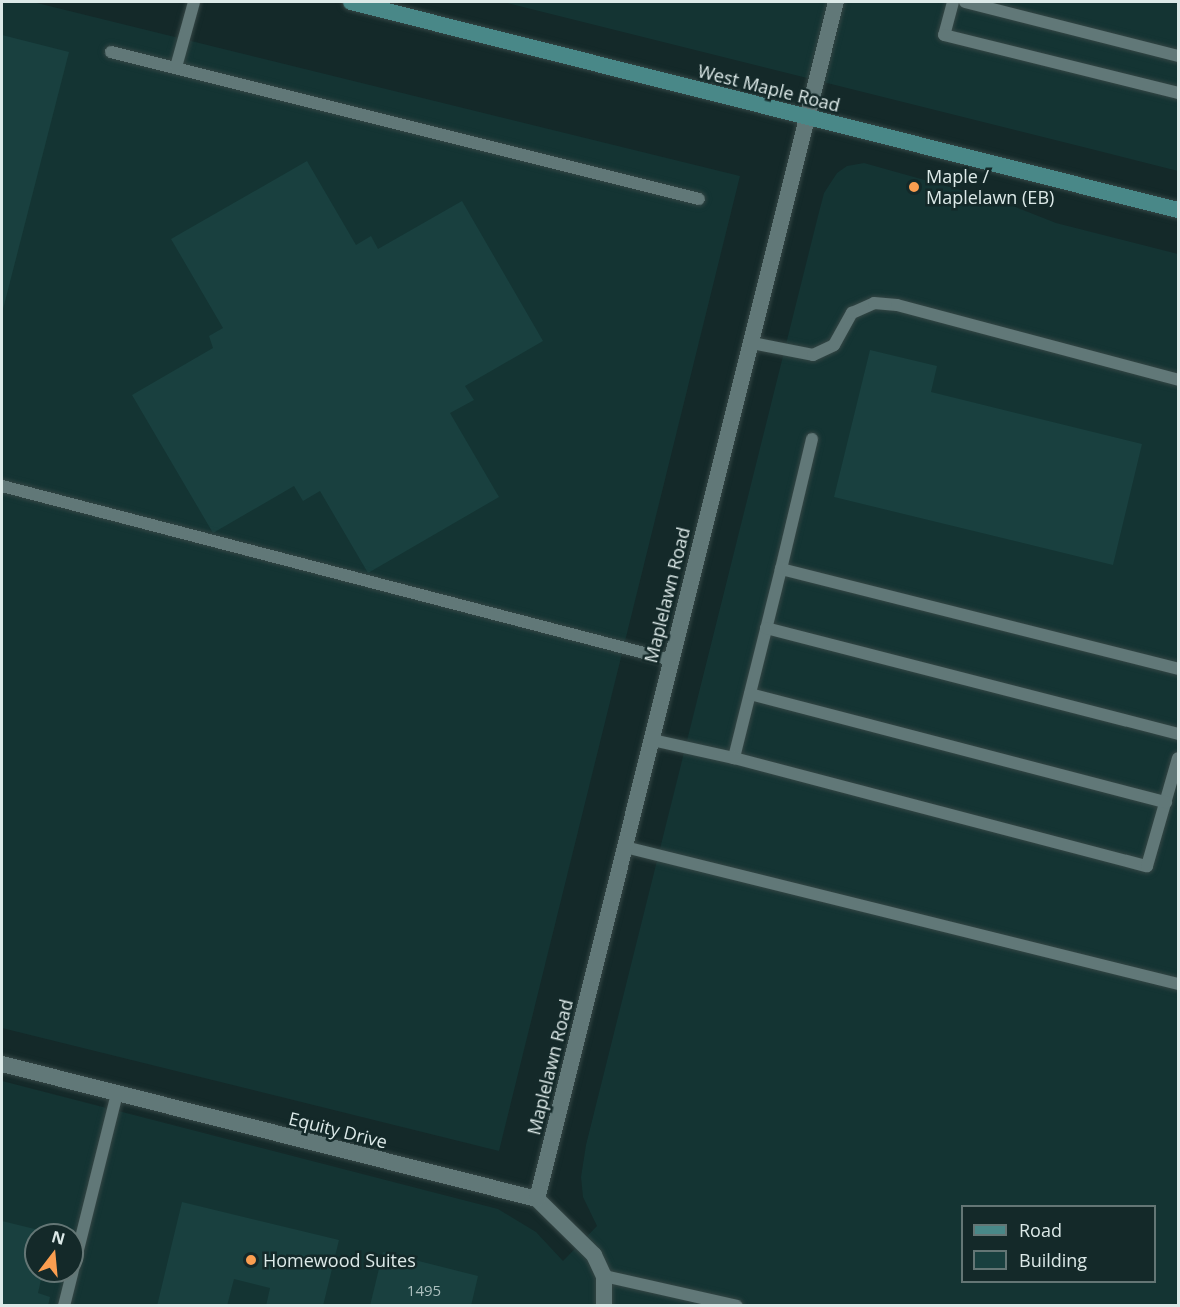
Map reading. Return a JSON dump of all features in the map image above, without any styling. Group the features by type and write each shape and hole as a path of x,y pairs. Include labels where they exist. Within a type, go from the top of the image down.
{"main road":[{"name":"West Maple Road","path":"351,2 1179,210"}],"street":[{"name":"Maplelawn Road","path":"537,1199 836,2"},
{"name":"Equity Drive","path":"2,1064 537,1199"},
{"path":"537,1199 594,1255 604,1276 604,1305"}],"lane":[{"path":"176,67 194,2"},
{"path":"952,2 944,35 1179,93"},
{"path":"965,2 1179,56"},
{"path":"111,52 699,200"},
{"path":"752,343 813,356 834,345 852,313 874,303 897,305 1179,380"},
{"path":"734,758 812,439"},
{"path":"2,486 671,660"},
{"path":"781,569 1179,669"},
{"path":"766,628 1179,734"},
{"path":"750,694 1166,802"},
{"path":"652,740 734,758 1147,866 1179,758"},
{"path":"625,847 1179,984"},
{"path":"64,1305 117,1094"},
{"path":"604,1276 737,1305"}],"shaded area":[{"path":"2,2 33,2 740,176 499,1151 2,1028"},
{"path":"503,2 1178,2 1178,171 1095,150"},
{"path":"864,163 1003,202 1056,223 1178,254 1178,1305 2,1305 2,1081 498,1209 536,1232 563,1261 597,1226 583,1197 581,1177 586,1145 824,193 837,173 847,166"}],"building":[{"path":"2,35 69,52 2,313"},
{"path":"307,161 356,245 371,236 378,249 462,201 543,341 465,386 474,400 450,413 499,497 368,573 320,491 303,501 294,486 213,533 132,395 213,348 209,336 223,328 171,239"},
{"path":"870,350 937,366 931,392 1142,444 1113,565 834,497"},
{"name":"Homewood Suites","path":"182,1202 339,1240 323,1306 266,1306 270,1288 234,1279 227,1306 157,1306"},
{"path":"2,1221 24,1226 24,1283 40,1283 38,1293 50,1297 48,1306 2,1306"},
{"name":"Homewood Suites","path":"383,1252 478,1276 471,1306 370,1306"}],"place":[{"name":"Maple / Maplelawn (EB)","path":"914,187"},
{"name":"Homewood Suites","path":"251,1260"}]}
